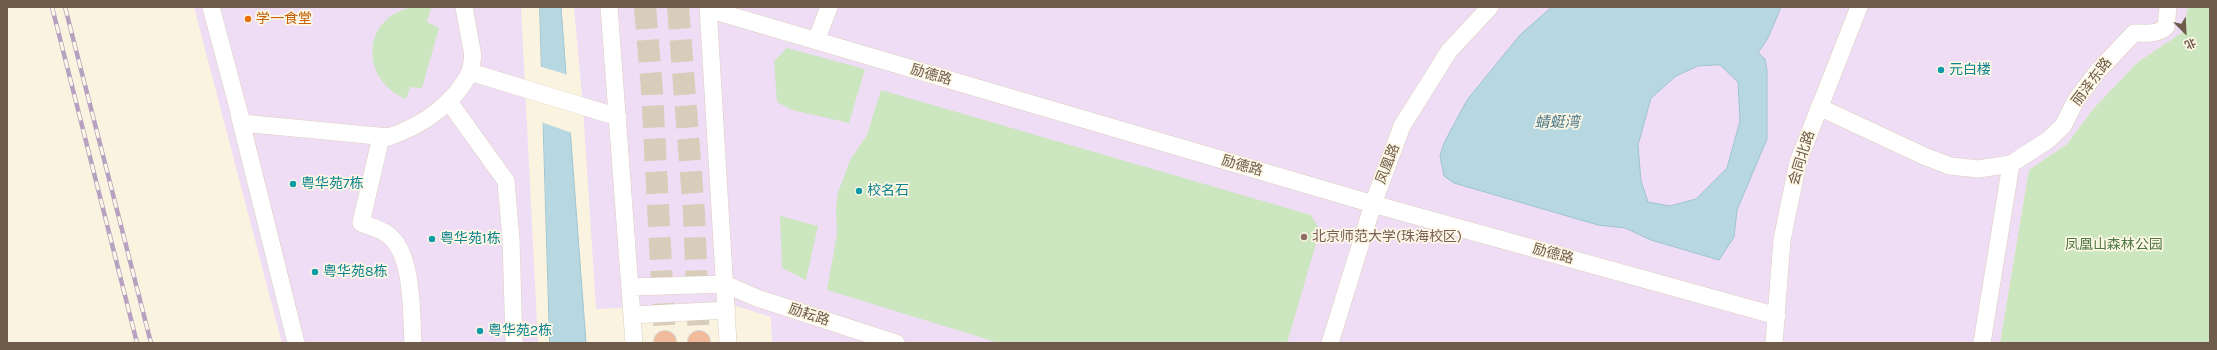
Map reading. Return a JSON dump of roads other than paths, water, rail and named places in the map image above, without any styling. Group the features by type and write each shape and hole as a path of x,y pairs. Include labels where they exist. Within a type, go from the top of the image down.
{"street":[{"path":"211,7 237,103 296,343"},
{"path":"237,103 381,138 404,131 449,102 463,87 470,72 473,56 464,7"},
{"path":"609,7 634,343"},
{"path":"816,41 829,7"},
{"name":"凤凰路","path":"1330,343 1402,126 1449,51 1490,7"},
{"name":"会同北路","path":"1774,343 1782,240 1798,162 1859,7"},
{"name":"丽泽东路","path":"1819,107 1924,156 1950,166 1978,169 2011,164 2048,140 2063,126 2076,100 2097,72 2134,33 2155,33 2162,31 2166,27 2168,7"},
{"path":"708,8 728,343"},
{"name":"励德路","path":"708,8 1377,205 1777,316"},
{"path":"470,72 618,117"},
{"path":"449,102 506,181 511,238 514,343"},
{"path":"381,138 361,223 388,234 400,250 407,266 413,343"},
{"path":"1982,343 2011,164"},
{"path":"631,287 725,284"},
{"name":"励耘路","path":"725,284 757,298 896,343"},
{"path":"633,314 727,310"}],"water":[{"path":"540,7 561,7 586,343 550,343"},
{"name":"蜻蜓湾","path":"1552,7 1781,7 1768,38 1758,53 1765,59 1767,70 1767,139 1737,210 1734,237 1719,260 1651,240 1625,228 1598,225 1454,183 1444,176 1440,156 1444,143 1467,100 1520,35","holes":["1720,65 1738,82 1740,121 1727,168 1696,199 1670,206 1648,202 1641,181 1638,145 1651,98 1676,76 1698,66"]}],"tunnel":[{"path":"645,7 652,90 665,342"},
{"path":"678,7 694,213 699,342"}],"railway":[{"path":"52,7 137,343"},
{"path":"65,7 151,343"}],"place":[{"name":"学一食堂","path":"248,19"},
{"name":"元白楼","path":"1941,70"},
{"name":"粤华苑7栋","path":"293,184"},
{"name":"校名石","path":"859,191"},
{"name":"北京师范大学(珠海校区)","path":"1304,237"},
{"name":"粤华苑1栋","path":"432,239"},
{"name":"粤华苑8栋","path":"315,272"},
{"name":"粤华苑2栋","path":"480,331"}],"park label":[{"name":"凤凰山森林公园","path":"2114,245"}]}
